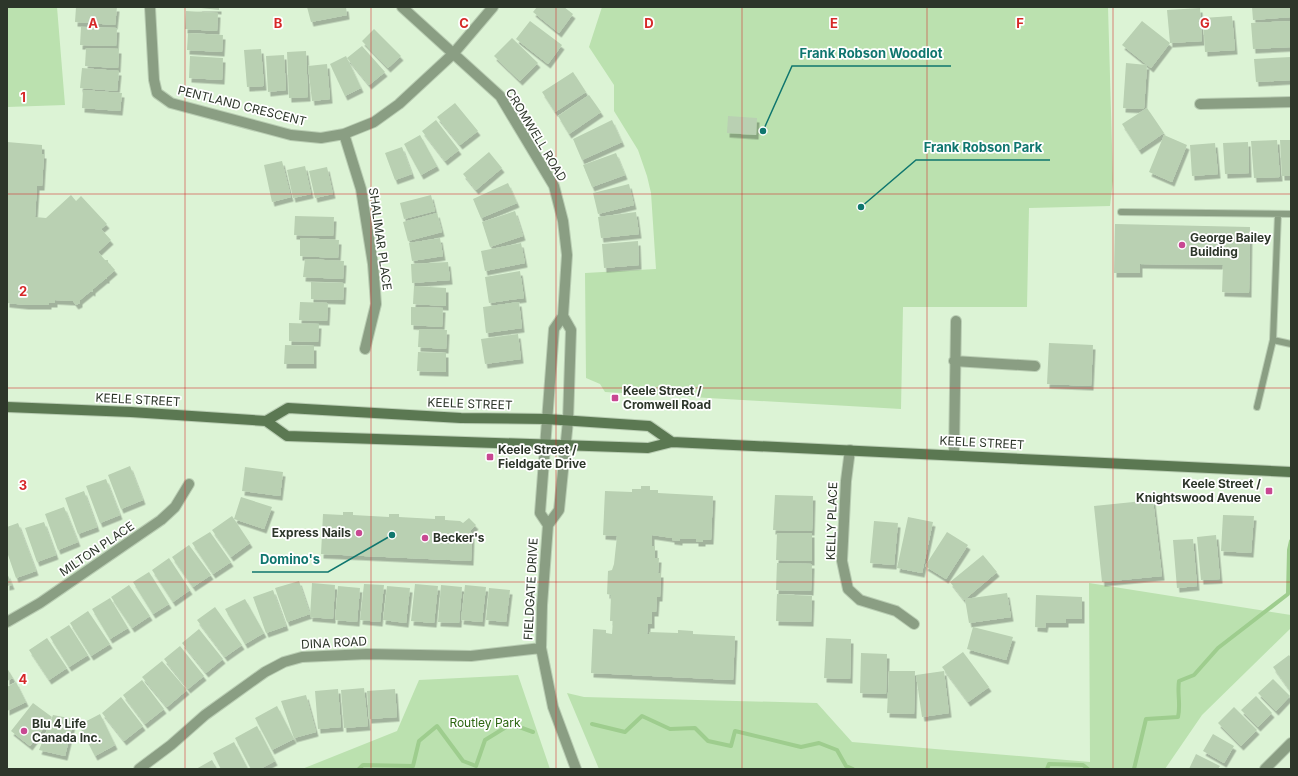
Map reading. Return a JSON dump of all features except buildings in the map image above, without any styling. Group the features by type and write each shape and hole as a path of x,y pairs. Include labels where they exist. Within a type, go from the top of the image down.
{"main road":[{"name":"KEELE STREET","path":"7,407 131,412 266,421 287,436 648,448 672,442 954,454 1291,472"},
{"name":"KEELE STREET","path":"266,421 288,408 461,418 546,419 649,426 672,442"}],"street":[{"name":"PENTLAND CRESCENT","path":"150,7 155,86 157,93 171,103 291,135 321,138 344,134 374,122 393,109 453,54 493,7"},
{"name":"CROMWELL ROAD","path":"402,7 500,96 554,186 563,221 567,255 564,316 571,330 568,421"},
{"path":"1200,104 1291,102"},
{"name":"SHALIMAR PLACE","path":"344,134 361,189 373,264 376,304 365,349"},
{"name":"CROMWELL ROAD","path":"546,419 554,329 564,316"},
{"path":"954,454 954,361 956,321"},
{"path":"954,361 1035,366"},
{"name":"FIELDGATE DRIVE","path":"546,419 540,513 548,526"},
{"name":"FIELDGATE DRIVE","path":"568,421 559,510 548,526 542,605 541,648 553,707 576,769"},
{"name":"KELLY PLACE","path":"850,450 846,481 842,560 848,589 860,600 896,611 914,624"},
{"name":"MILTON PLACE","path":"7,622 40,603 161,520 175,507 189,484"},
{"name":"DINA ROAD","path":"140,769 171,745 205,715 259,676 284,662 302,657 367,654 471,656 541,648"},
{"path":"1265,769 1291,743"}],"lane":[{"path":"1121,212 1291,214"},
{"path":"1257,407 1273,340 1278,214"},
{"path":"1273,340 1291,344"}],"green space":[{"path":"7,7 57,7 65,105 7,107"},
{"path":"602,7 1108,7 1113,181 1110,206 1029,208 1027,307 903,307 901,409 605,392 600,384 586,378 585,273 656,269 651,193 647,176 638,150 614,111 614,85 589,47"},
{"path":"1089,583 1291,615 1291,628 1202,715 1165,769 599,769 567,693 584,697 817,703 852,742 1090,762"},
{"name":"Routley Park","path":"518,675 550,769 302,769 397,731 419,680"}],"waterway":[{"path":"1134,769 1146,719 1178,717 1179,681 1194,675 1218,648 1288,594 1289,550 1291,541"},
{"path":"592,724 625,732 642,716 670,729 695,728 708,741 731,746 735,731 801,747 819,743 837,750 846,766 853,769"},
{"path":"359,769 363,765 413,766 419,741 437,726 463,761 476,766 485,740 511,724 533,732"},
{"path":"1047,769 1049,764 1083,765 1088,769"}],"place":[{"name":"Frank Robson Woodlot","path":"763,131"},
{"name":"Frank Robson Park","path":"861,207"},
{"name":"George Bailey Building","path":"1182,245"},
{"name":"Keele Street / Cromwell Road","path":"615,398"},
{"name":"Keele Street / Fieldgate Drive","path":"490,457"},
{"name":"Keele Street / Knightswood Avenue","path":"1269,491"},
{"name":"Express Nails","path":"359,533"},
{"name":"Domino's","path":"392,535"},
{"name":"Becker's","path":"425,538"},
{"name":"Blu 4 Life Canada Inc.","path":"24,731"}]}
